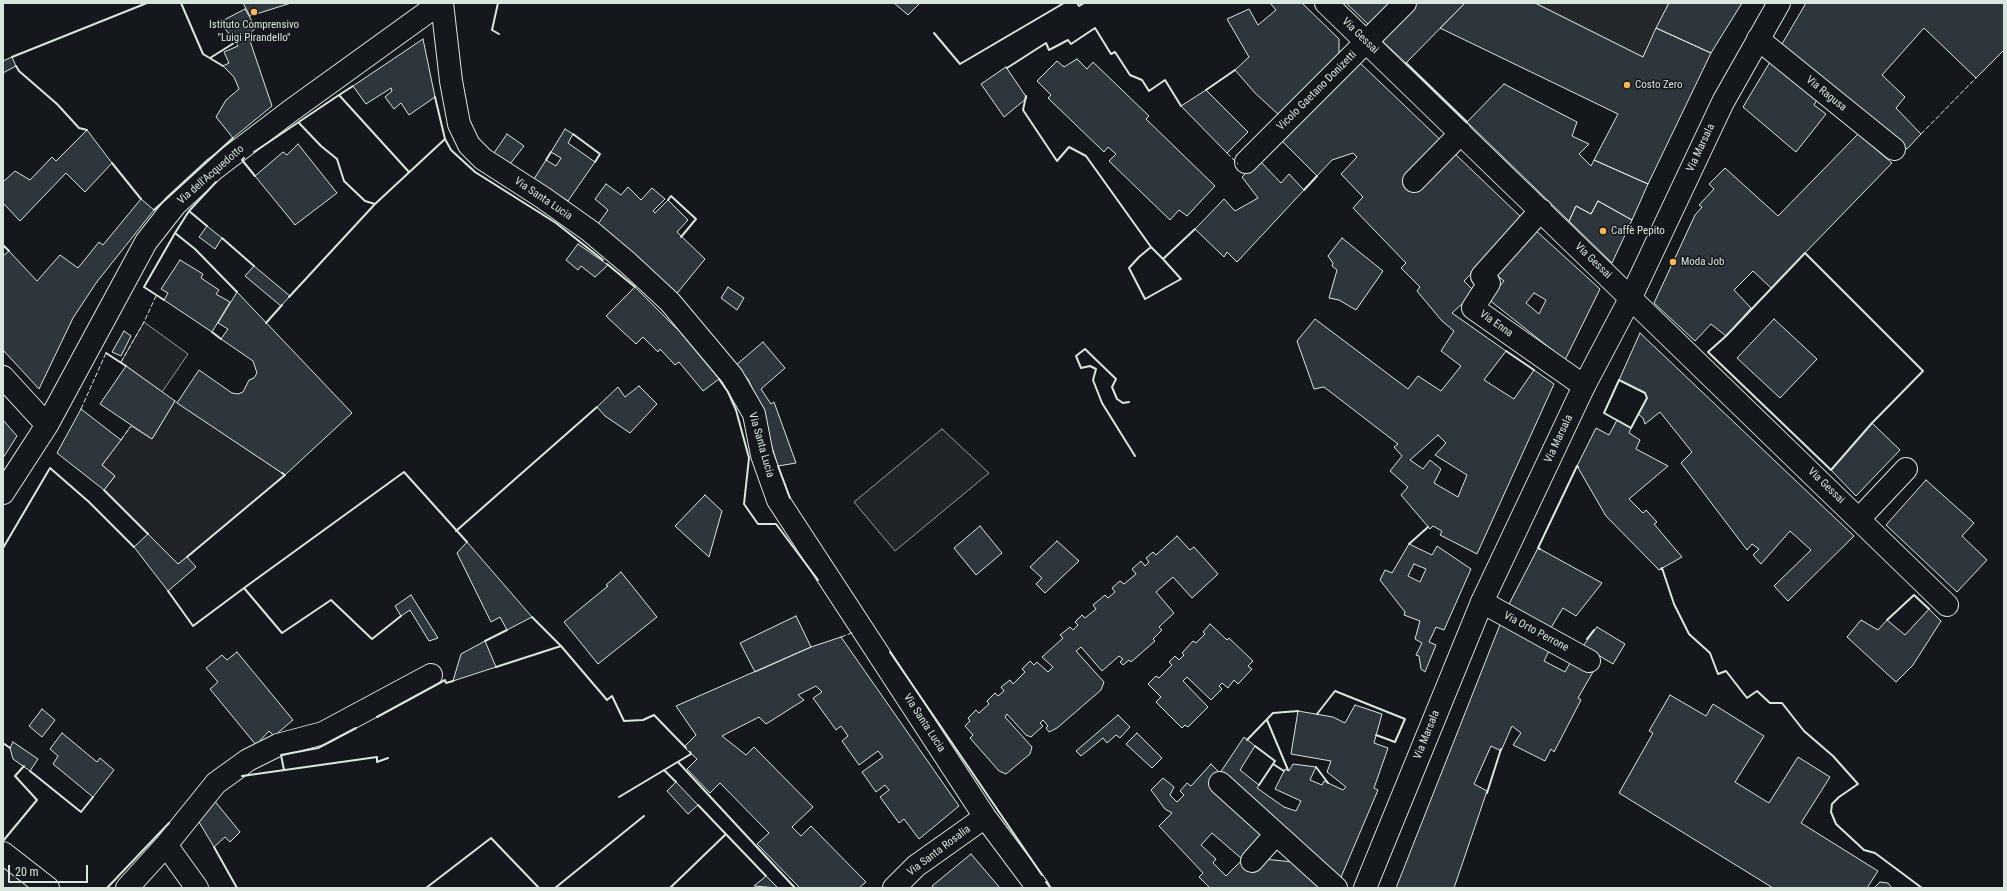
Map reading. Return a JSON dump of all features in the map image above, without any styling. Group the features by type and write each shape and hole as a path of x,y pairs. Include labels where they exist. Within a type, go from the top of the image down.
{"street":[{"name":"Via dell'Acquedotto","path":"3,493 47,425 146,242 175,205 220,164 289,112 441,3"},
{"name":"Via Santa Lucia","path":"441,3 451,80 459,124 469,145 483,159 590,230 628,263 670,302 732,376 754,414 762,455 778,500 985,817 1038,888"},
{"name":"Via Gessai","path":"1326,3 1947,605"},
{"name":"Vicolo Gaetano Donizetti","path":"1246,162 1405,3"},
{"name":"Via Marsala","path":"1365,888 1482,602 1584,386 1631,297 1722,102 1779,3"},
{"name":"Via Ragusa","path":"1758,39 1894,149"},
{"path":"1414,181 1461,133"},
{"name":"Via Enna","path":"1541,210 1482,276 1489,283 1473,308 1584,386"},
{"path":"3,376 47,425"},
{"path":"1859,519 1906,469"},
{"name":"Via Orto Perrone","path":"1482,602 1590,661"},
{"path":"127,888 166,845 216,783 248,760 278,745 323,733 431,675"},
{"path":"1220,783 1336,888"},
{"name":"Via Santa Rosalia","path":"894,888 916,866 985,817"},
{"path":"1252,861 1276,834"},
{"path":"166,845 197,888"},
{"path":"3,853 48,888"}],"shaded area":[{"path":"1535,3 1669,3 1643,57"},
{"path":"144,322 188,354 162,392 121,362"},
{"path":"175,401 285,475 178,564 104,490 115,476 102,465 131,426 152,439"},
{"path":"942,429 989,473 895,551 854,502"},
{"path":"3,861 36,888 3,888"}],"building":[{"name":"Istituto Comprensivo \"Luigi Pirandello\"","path":"243,3 291,3 250,16"},
{"path":"894,3 920,3 908,15"},
{"path":"1270,3 1302,3 1339,39 1339,54 1279,115 1255,93 1235,70 1249,57 1227,19 1249,9 1258,25 1276,10"},
{"path":"1346,3 1390,3 1369,25"},
{"path":"1417,3 1465,3 1406,63 1381,40"},
{"name":"Costo Zero","path":"1465,3 1535,3 1643,57 1656,28 1711,53 1648,184 1594,160 1618,114 1440,28"},
{"path":"1669,3 1742,3 1711,53 1656,28"},
{"path":"1806,3 2004,3 2004,50 1976,78 1924,28 1882,75 1905,97 1896,108 1921,134 1907,149 1782,44"},
{"path":"245,9 256,28 248,35 272,106 233,138 216,117 226,100 239,89 234,77 223,66 229,63 224,52 238,46 220,22"},
{"path":"423,39 435,97 409,115 401,103 394,109 385,97 392,91 391,88 366,104 353,86"},
{"path":"12,57 16,66 3,73 3,61"},
{"path":"1077,59 1087,69 1093,62 1149,116 1146,119 1215,186 1187,216 1179,210 1170,220 1109,161 1116,154 1108,147 1104,152 1048,98 1051,95 1037,81 1057,61 1064,67"},
{"path":"1358,61 1523,219 1464,281 1475,292 1452,313 1506,351 1484,380 1514,399 1534,370 1554,384 1477,554 1440,535 1442,531 1433,526 1430,529 1401,495 1408,487 1390,471 1402,456 1394,447 1398,444 1324,387 1314,389 1297,341 1315,319 1408,389 1418,376 1441,391 1461,366 1441,351 1454,331 1442,321 1417,291 1420,287 1401,268 1406,263 1353,208 1363,197 1341,174 1357,157 1353,153 1332,160 1317,176 1281,140","holes":["1438,435 1446,443 1435,455 1467,475 1458,497 1434,483 1441,469 1430,460 1423,469 1410,460"]},
{"path":"1770,62 1817,100 1814,105 1826,114 1796,152 1743,107"},
{"path":"1006,67 1027,98 1004,117 981,84"},
{"path":"1504,84 1577,122 1572,136 1589,144 1579,154 1591,166 1594,160 1648,184 1632,220 1598,201 1591,214 1576,206 1569,221 1467,122"},
{"path":"1206,90 1248,132 1227,153 1181,106"},
{"path":"565,129 573,134 568,143 595,162 568,201 534,179 546,160 556,166 561,158 551,152"},
{"path":"87,130 112,163 85,192 66,173 20,221 3,203 3,182 15,171 30,180 52,157 56,161"},
{"path":"507,134 524,146 510,164 494,153"},
{"path":"1858,134 1892,163 1771,288 1753,271 1734,290 1751,308 1726,336 1711,324 1695,341 1654,303 1695,215 1702,207 1699,205 1714,189 1709,184 1725,168 1778,216"},
{"path":"298,144 337,193 295,225 255,176 283,152 287,155"},
{"path":"1259,160 1281,183 1289,174 1304,190 1237,262 1227,252 1224,257 1195,229 1224,199 1235,211 1258,198 1242,177"},
{"path":"606,184 621,195 628,187 641,200 652,188 665,199 653,211 655,213 668,200 688,220 677,232 705,259 674,297 598,224 608,210 595,199"},
{"path":"141,199 154,210 96,283 73,318 39,389 3,350 3,256 9,251 37,281 60,255 78,268 99,242 103,245"},
{"name":"Caffè Pepito","path":"1598,201 1632,220 1612,263 1569,221 1576,206 1591,214"},
{"path":"207,226 222,238 215,249 199,237"},
{"path":"1533,228 1600,289 1565,360 1488,299 1504,281 1494,273","holes":["1534,293 1546,300 1539,314 1526,303"]},
{"path":"1342,238 1383,271 1356,310 1339,300 1329,298 1337,270 1332,266 1333,263 1328,256"},
{"path":"578,244 608,265 595,277 581,266 578,270 566,260"},
{"path":"180,260 203,274 201,278 219,290 216,294 230,302 212,332 164,300 168,293 161,289"},
{"path":"254,266 290,296 281,306 245,276"},
{"path":"635,287 680,332 719,379 703,391 679,362 675,365 660,349 658,352 643,337 636,344 606,316"},
{"path":"728,287 744,298 737,310 721,298"},
{"path":"237,292 352,413 285,475 177,403 199,370 232,393 238,394 243,392 249,380 254,378 257,373 253,361 221,339 228,329 218,323"},
{"path":"1774,319 1817,359 1780,398 1737,358"},
{"path":"124,331 131,336 121,356 112,352"},
{"path":"1640,333 1854,536 1788,601 1774,586 1811,550 1790,531 1761,564 1753,555 1759,549 1752,544 1747,550 1681,463 1692,452 1660,412 1645,424 1643,418 1638,414 1647,398 1645,393 1619,380"},
{"path":"763,342 785,368 761,389 771,404 774,402 796,463 778,466 756,396 748,379 736,365"},
{"path":"126,366 175,401 152,439 100,404"},
{"path":"639,386 657,404 630,433 605,416 597,407 618,387 625,397"},
{"path":"81,409 121,440 102,465 115,476 104,490 57,453"},
{"path":"3,420 17,436 3,458"},
{"path":"1617,420 1631,428 1629,433 1640,440 1636,449 1668,466 1629,499 1643,513 1646,510 1657,522 1654,524 1682,557 1659,570 1606,516 1577,466 1596,428 1609,435"},
{"path":"1872,423 1900,450 1856,496 1831,470"},
{"path":"1926,480 1974,523 1962,536 1987,560 1957,592 1886,525"},
{"path":"705,495 722,511 709,557 675,526"},
{"path":"980,526 1002,553 976,575 954,548"},
{"path":"148,534 178,564 187,557 196,567 168,591 134,547"},
{"path":"1177,536 1190,550 1194,547 1218,574 1192,598 1173,577 1156,592 1174,613 1159,627 1162,630 1153,639 1155,641 1131,662 1129,660 1123,665 1120,662 1123,659 1119,656 1102,671 1081,647 1076,651 1104,682 1101,690 1057,728 1049,732 1046,728 1048,726 1043,720 1040,723 1043,726 1031,737 1026,735 1007,714 1005,717 1032,747 1030,754 1006,774 999,771 970,738 973,735 965,726 970,721 968,718 976,710 979,713 989,704 987,701 995,693 998,696 1004,691 1001,687 1010,680 1013,684 1025,672 1022,669 1030,661 1034,665 1037,662 1048,672 1053,667 1042,657 1063,638 1060,635 1070,627 1073,630 1078,625 1075,622 1082,615 1085,618 1096,609 1093,605 1105,595 1108,598 1115,592 1112,588 1120,581 1124,584 1136,574 1132,569 1141,561 1145,566 1149,562 1146,558 1153,552 1156,555"},
{"path":"1057,541 1079,561 1045,593 1036,584 1042,578 1030,567"},
{"path":"467,542 532,617 507,630 500,617 491,622 457,553"},
{"path":"1409,544 1432,555 1437,546 1471,569 1444,630 1436,627 1429,642 1436,645 1425,672 1421,669 1419,656 1416,655 1422,643 1415,639 1420,621 1404,615 1405,612 1380,580 1385,570 1392,573","holes":["1414,564 1426,569 1420,582 1408,576"]},
{"path":"1538,548 1602,583 1576,616 1563,608 1549,631 1507,608"},
{"path":"621,572 657,617 598,664 564,622 608,586 606,585"},
{"path":"411,595 438,638 429,641 410,610 401,616 395,606"},
{"path":"1929,609 1941,621 1913,665 1896,682 1847,637 1861,620 1878,630 1887,620 1905,635"},
{"path":"796,616 811,647 755,672 740,643"},
{"path":"1501,622 1551,647 1544,661 1565,672 1572,659 1593,672 1578,698 1581,700 1554,752 1551,749 1545,761 1513,745 1521,733 1512,726 1501,751 1491,746 1474,784 1487,791 1454,888 1396,888"},
{"path":"1210,624 1227,640 1229,638 1253,661 1248,666 1252,669 1238,684 1234,680 1228,688 1222,683 1219,686 1222,689 1211,700 1187,677 1183,681 1208,707 1188,727 1185,725 1182,728 1156,702 1161,697 1148,684 1156,676 1159,678 1172,665 1169,662 1175,656 1179,660 1184,655 1182,653 1193,641 1196,643 1205,634 1203,632"},
{"path":"1597,627 1625,644 1613,664 1583,646"},
{"path":"841,637 959,806 919,839 904,819 899,823 880,797 889,790 885,785 876,792 862,772 883,757 878,751 859,765 842,741 848,736 841,726 836,730 813,698 822,692 816,686 798,695 804,700 766,724 759,717 722,736 746,755 754,747 813,807 792,827 801,836 811,826 866,882 859,888 800,888 757,844 769,833 720,783 710,793 687,769 697,759 684,747 696,735 676,706 811,647"},
{"path":"485,641 496,667 453,681 461,654"},
{"path":"237,652 293,720 274,736 269,731 256,745 210,689 218,682 206,668 222,655 227,660"},
{"path":"1670,695 1706,716 1713,704 1764,736 1735,782 1769,803 1798,757 1830,777 1801,823 1878,871 1867,888 1773,888 1619,793 1653,733 1649,731"},
{"path":"1355,705 1382,714 1374,743 1388,748 1374,788 1378,790 1339,882 1220,773 1244,737 1255,746 1240,770 1259,785 1257,788 1284,807 1296,811 1301,801 1275,789 1285,769 1289,771 1293,764 1316,767 1310,780 1322,785 1324,781 1343,790 1346,787 1327,772 1331,761 1291,754 1298,711 1333,717 1345,723"},
{"path":"42,709 55,720 42,737 29,726"},
{"path":"1118,715 1130,727 1120,738 1116,735 1107,743 1103,738 1081,756 1076,751"},
{"path":"62,733 97,762 100,758 114,770 93,797 53,764 58,756 50,749"},
{"path":"1137,733 1162,758 1152,768 1126,744"},
{"path":"13,742 38,759 30,771 13,759 10,748"},
{"path":"1211,764 1220,773 1209,784 1265,835 1242,859 1212,833 1201,845 1216,859 1213,863 1226,876 1241,861 1254,871 1264,859 1293,862 1319,888 1210,888 1199,877 1203,873 1159,826 1172,813 1165,809 1151,790 1163,778 1174,787 1170,795 1177,802 1184,795 1180,791 1187,783 1191,786"},
{"path":"676,782 698,805 688,814 667,791"},
{"path":"213,799 240,832 230,842 225,837 214,847 196,817"},
{"path":"971,854 1000,888 934,888 932,886"},
{"path":"766,876 778,888 754,886"},
{"path":"1880,882 1888,883 1892,888 1874,888"}],"fence":[{"path":"1921,134 1976,78"},
{"path":"1227,153 1238,164"},
{"path":"121,362 144,322 156,296"},
{"path":"81,409 106,353"},
{"path":"121,440 131,426"},
{"path":"841,637 854,632"}],"wall":[{"path":"12,57 147,3"},
{"path":"181,3 203,54 223,66"},
{"path":"498,3 492,30 499,34"},
{"path":"934,33 960,64 1064,3"},
{"path":"1077,3 1079,6 1084,3"},
{"path":"1007,68 1046,43 1049,50 1068,40 1071,44 1095,28 1111,54 1115,52 1130,75 1142,80 1149,91 1165,80 1181,106"},
{"path":"210,58 234,43"},
{"path":"1406,63 1467,122"},
{"path":"16,66 19,71 57,104 79,128 87,130"},
{"path":"1206,90 1235,70"},
{"path":"339,95 353,86"},
{"path":"254,152 339,95 409,172"},
{"path":"1026,96 1023,110 1057,161 1069,147 1086,156 1151,247 1163,259 1195,229"},
{"path":"435,97 445,139 451,150 475,172 556,223 603,260"},
{"path":"299,123 321,146 337,159 344,181 365,201 375,204"},
{"path":"573,134 600,154 595,162"},
{"path":"154,210 233,138"},
{"path":"289,297 375,204 445,139"},
{"path":"546,160 551,152"},
{"path":"244,158 242,160 255,176"},
{"path":"112,163 141,199"},
{"path":"1304,190 1317,176"},
{"path":"189,211 216,182"},
{"path":"668,200 671,196 696,219 681,237"},
{"path":"175,233 189,211 207,226"},
{"path":"164,300 144,287 175,233 195,249 237,292"},
{"path":"222,238 254,266"},
{"path":"3,245 9,251"},
{"path":"1151,247 1129,268 1145,299 1181,279 1163,259"},
{"path":"1805,253 1923,371 1872,423 1831,470 1708,352 1726,336 1805,253"},
{"path":"607,264 635,287"},
{"path":"266,323 282,305"},
{"path":"212,332 221,339"},
{"path":"1129,402 1123,403 1117,399 1112,387 1116,379 1085,349 1076,356 1081,368 1090,366 1096,369 1093,380 1102,403 1135,456"},
{"path":"1506,351 1534,370"},
{"path":"106,353 126,366"},
{"path":"719,379 728,392 736,410 749,458 744,504 758,524 776,524 818,580"},
{"path":"1619,380 1645,393 1647,398 1631,428 1604,413 1619,380"},
{"path":"456,531 597,407"},
{"path":"778,466 790,498"},
{"path":"1540,549 1538,548 1577,466 1578,467"},
{"path":"3,548 50,468 89,502 134,547"},
{"path":"244,588 404,472 467,542"},
{"path":"187,557 285,475 282,473"},
{"path":"104,490 148,534"},
{"path":"1409,544 1428,527"},
{"path":"1661,569 1662,568 1674,604 1689,634 1710,653 1718,674 1726,671 1747,698 1757,691 1770,703 1782,703 1804,731 1833,756 1858,784 1839,797 1832,804 1831,812 1836,824 1864,850 1875,853 1922,888"},
{"path":"168,591 193,626 244,588 282,633 331,600 372,639 401,616"},
{"path":"1887,620 1914,595 1929,609"},
{"path":"496,667 561,646 532,617"},
{"path":"485,641 507,630"},
{"path":"1587,639 1594,630"},
{"path":"561,646 607,700 612,696 624,721 643,720 654,715 686,748"},
{"path":"890,652 1042,875"},
{"path":"377,717 445,680 446,683 453,681"},
{"path":"1317,714 1335,691 1405,719 1395,742 1376,735"},
{"path":"1247,740 1273,713 1298,711"},
{"path":"1267,720 1288,770"},
{"path":"284,770 281,755 318,748 356,728"},
{"path":"3,743 10,748"},
{"path":"1255,746 1275,761 1259,785"},
{"path":"1487,793 1501,749"},
{"path":"619,797 691,754 690,752"},
{"path":"242,776 377,757 377,762 388,758"},
{"path":"678,762 795,888"},
{"path":"1273,764 1284,771"},
{"path":"3,841 37,800 15,776 24,766"},
{"path":"1316,767 1328,783"},
{"path":"664,770 676,782"},
{"path":"30,771 81,812 93,797"},
{"path":"698,805 766,876"},
{"path":"555,888 644,816"},
{"path":"107,888 169,823"},
{"path":"670,888 726,834"},
{"path":"426,888 491,838 539,888"},
{"path":"214,847 237,888"},
{"path":"1046,882 1051,888"}],"place":[{"name":"Istituto Comprensivo \"Luigi Pirandello\"","path":"254,12"},
{"name":"Costo Zero","path":"1627,85"},
{"name":"Caffè Pepito","path":"1603,231"},
{"name":"Moda Job","path":"1673,262"}]}
